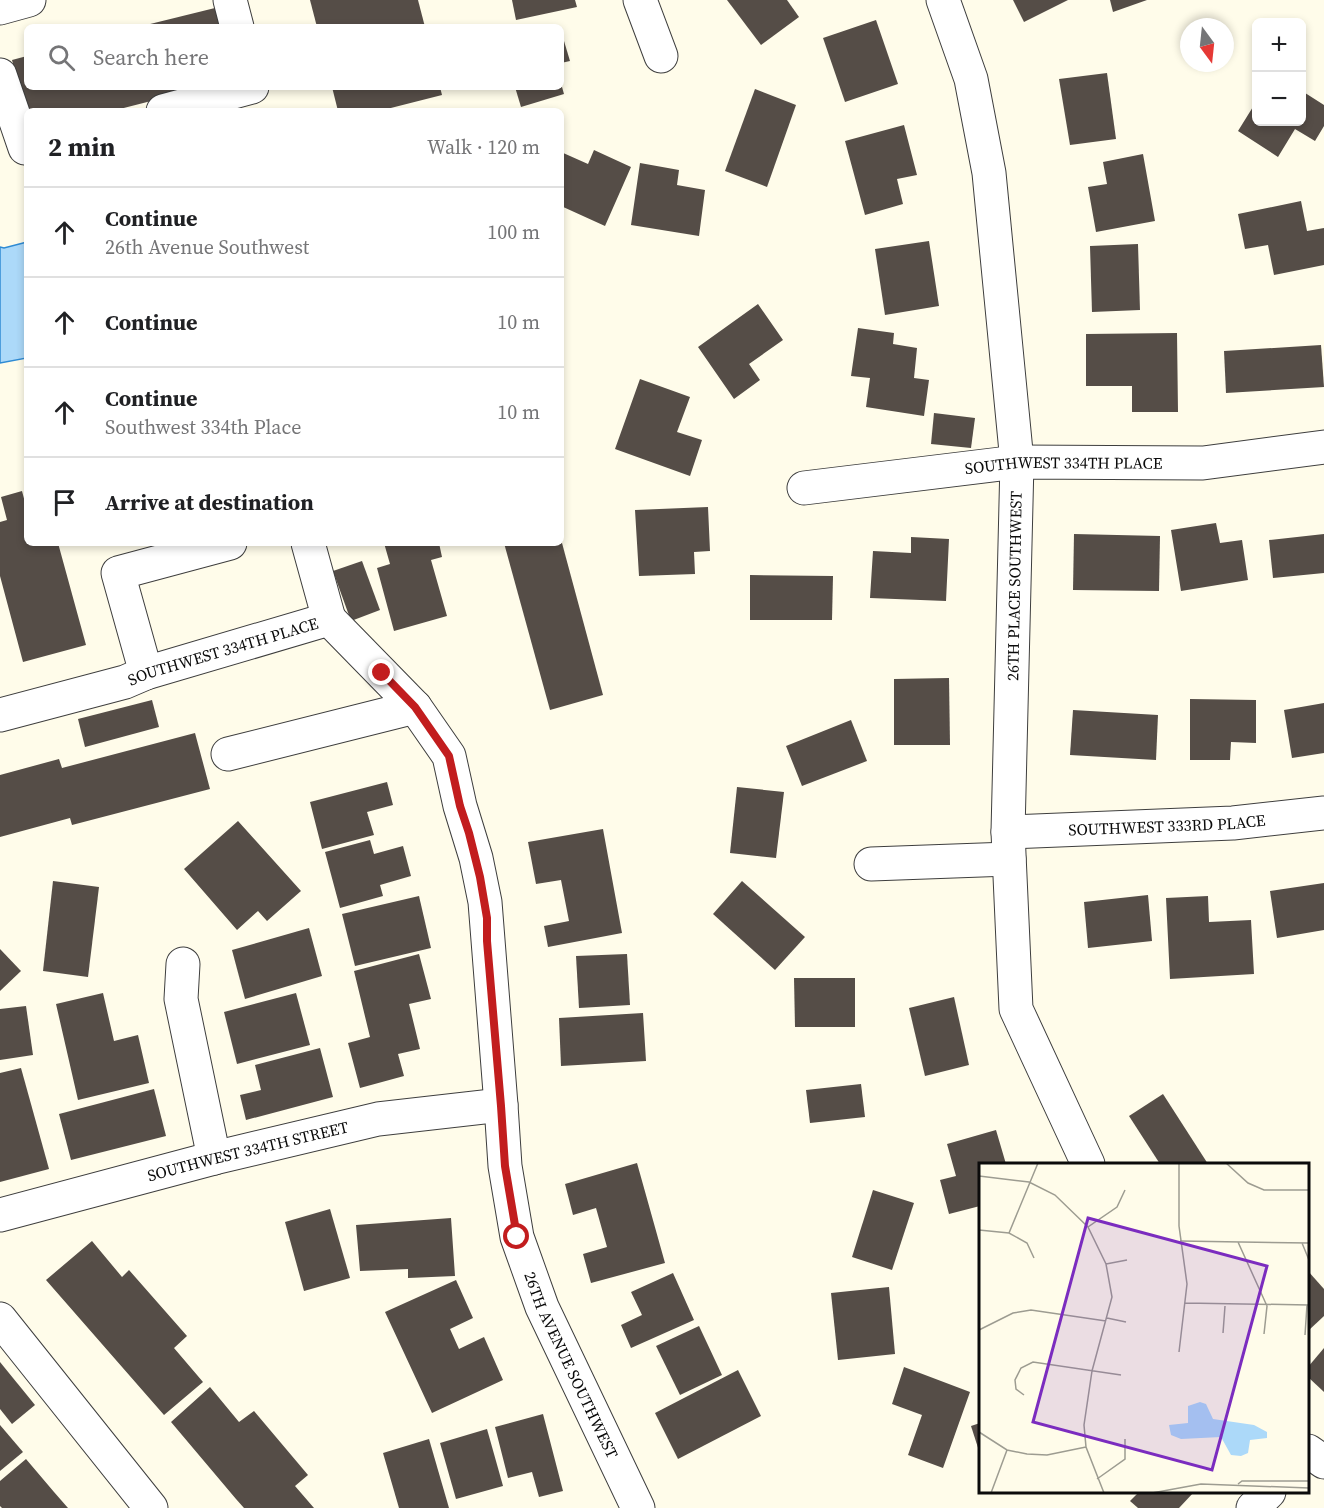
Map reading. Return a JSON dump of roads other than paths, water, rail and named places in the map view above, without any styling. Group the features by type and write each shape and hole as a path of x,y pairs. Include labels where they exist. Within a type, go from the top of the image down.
{"street":[{"path":"0,8 29,0"},
{"path":"230,0 236,24"},
{"path":"640,0 661,56"},
{"name":"26TH PLACE SOUTHWEST","path":"943,0 971,79 989,173 1017,462 1009,846 1016,1009 1088,1163"},
{"path":"0,75 24,142"},
{"path":"174,108 241,90"},
{"name":"SOUTHWEST 334TH PLACE","path":"804,489 1017,462 1203,463 1324,447"},
{"path":"146,674 118,573 219,546"},
{"path":"309,546 329,619"},
{"name":"SOUTHWEST 334TH PLACE","path":"0,715 125,682 329,619 415,707 449,756"},
{"path":"228,754 415,707"},
{"name":"26TH AVENUE SOUTHWEST","path":"449,756 485,902 505,1166 517,1237 542,1307 638,1508"},
{"name":"SOUTHWEST 333RD PLACE","path":"871,864 1009,846 1324,813"},
{"path":"183,964 181,999 214,1158"},
{"name":"SOUTHWEST 334TH STREET","path":"0,1215 214,1158 378,1119 501,1106"},
{"path":"0,1319 152,1508"},
{"path":"1309,1452 1324,1462"},
{"path":"1253,1508 1267,1493"}],"water":[{"path":"24,243 24,359 0,363 0,247"}]}
